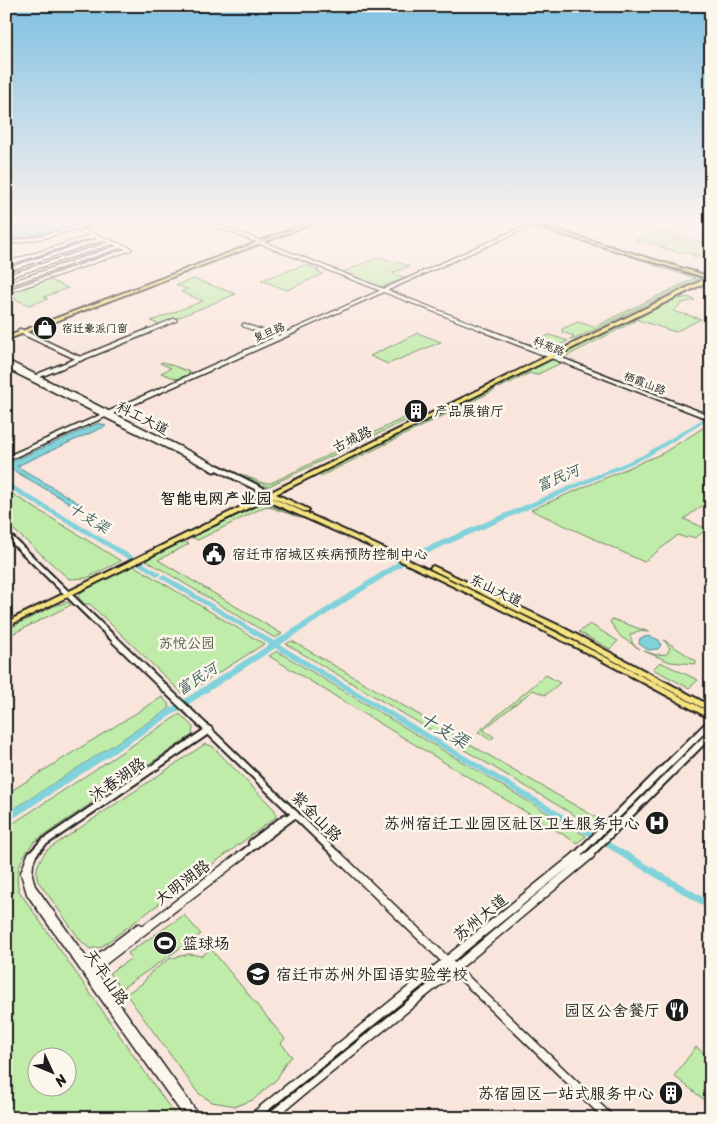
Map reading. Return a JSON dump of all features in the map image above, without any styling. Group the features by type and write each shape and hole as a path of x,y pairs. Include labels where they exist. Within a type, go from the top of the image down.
{"main road":[{"path":"6,337 178,273"},
{"name":"古城路","path":"6,625 548,355 710,277"},
{"name":"东山大道","path":"266,495 490,595 711,709"},
{"name":"东山大道","path":"266,495 503,606 711,716"},
{"name":"古城路","path":"6,621 68,593"}],"street":[{"path":"6,277 19,273"},
{"path":"27,273 42,280"},
{"path":"6,285 40,273"},
{"path":"6,292 60,273"},
{"name":"科苑路","path":"338,273 572,364"},
{"name":"复旦路","path":"6,459 423,273"},
{"path":"40,375 175,320"},
{"path":"244,325 278,338"},
{"path":"21,332 80,359"},
{"name":"科工大道","path":"6,362 266,495"},
{"name":"栖霞山路","path":"572,364 711,418"},
{"name":"科工大道","path":"6,366 107,414"},
{"name":"紫金山路","path":"6,534 189,709 609,1118"},
{"name":"苏州大道","path":"269,1118 456,968 590,850 610,824 711,722"},
{"name":"沐春湖路","path":"38,848 210,731"},
{"name":"苏州大道","path":"252,1118 617,828 711,733"},
{"name":"大明湖路","path":"87,969 294,813"},
{"name":"天平山路","path":"38,848 28,869 31,887 190,1118"},
{"name":"天平山路","path":"87,969 196,1118"}],"green space":[{"path":"280,273 323,274 287,290 261,280"},
{"path":"347,273 393,273 406,278 381,287"},
{"path":"680,273 700,278 573,340 570,339 574,336 562,332 562,329 578,322 594,327 695,278"},
{"path":"47,279 68,288 44,297 48,299 29,305 6,295 6,293"},
{"path":"194,279 236,294 160,325 151,321 203,301 181,292 187,289 176,285"},
{"path":"678,295 684,296 679,299 688,297 695,300 682,303 673,311 701,319 675,332 632,318"},
{"path":"629,320 635,321 565,357 559,355"},
{"path":"418,333 441,342 388,364 370,356"},
{"path":"550,335 568,341 547,351 529,344"},
{"path":"550,359 561,363 536,375 530,373 499,388 493,385"},
{"path":"163,362 193,373 177,379 161,373 171,368 160,363"},
{"path":"489,388 495,390 319,477 316,475"},
{"path":"412,414 415,416 269,486 263,486 240,474 263,483 271,483"},
{"path":"711,423 711,508 703,505 684,519 707,529 695,538 690,536 686,538 678,535 644,562 531,510 663,453"},
{"path":"6,490 121,561 87,578 69,579 6,523"},
{"path":"263,503 322,525 266,506 198,540 192,537"},
{"path":"183,541 189,544 158,560 282,634 275,638 144,559"},
{"name":"苏悦公园","path":"131,564 264,644 184,695 90,604 84,604 78,597 84,589"},
{"path":"68,602 71,605 6,637 6,630 54,606"},
{"path":"612,619 649,632 638,631 630,635 633,644 621,637 610,622"},
{"path":"590,624 618,641 610,649 579,632"},
{"path":"664,640 696,661 696,664 670,662 644,651 656,655 667,654 670,648"},
{"path":"292,641 602,821 596,828 286,644"},
{"path":"277,651 586,836 577,843 269,656"},
{"path":"660,662 698,680 689,688 653,669"},
{"path":"546,675 560,683 545,695 533,690 483,730 494,737 491,740 478,732"},
{"path":"162,697 169,705 169,709 6,814 6,794"},
{"path":"180,714 193,727 192,735 34,842 22,859 17,877 19,891 177,1118 6,1118 6,828"},
{"path":"205,744 212,746 275,810 276,817 101,947 90,949 81,941 38,881 37,869 40,861 47,850"},
{"name":"篮球场","path":"184,915 201,934 121,989 109,973 132,958 128,953"},
{"path":"211,949 285,1039 281,1043 292,1057 286,1062 277,1079 253,1100 236,1106 212,1102 198,1093 126,994 143,983 151,972 169,959 189,954 202,956"},
{"path":"696,1047 711,1059 711,1097 707,1102 674,1076"}],"water":[{"path":"99,423 106,426 17,466 80,504 73,505 6,466 6,464"},
{"path":"649,636 659,640 661,645 658,649 648,650 639,644 640,638"}],"waterway":[{"name":"富民河","path":"418,554 645,456 706,419"},
{"name":"十支渠","path":"6,484 158,574"},
{"name":"富民河","path":"6,819 402,563"},
{"name":"十支渠","path":"163,577 269,641"},
{"name":"十支渠","path":"267,640 627,856"},
{"name":"十支渠","path":"625,855 711,906"}],"place":[{"name":"宿迁豪派门窗","path":"45,328"},
{"name":"产品展销厅","path":"416,411"},
{"name":"宿迁市宿城区疾病预防控制中心","path":"214,554"},
{"name":"苏州宿迁工业园区社区卫生服务中心","path":"657,823"},
{"name":"篮球场","path":"165,943"},
{"name":"宿迁市苏州外国语实验学校","path":"258,974"},
{"name":"园区公舍餐厅","path":"677,1010"},
{"name":"苏宿园区一站式服务中心","path":"671,1093"}],"district":[{"name":"智能电网产业园","path":"216,498"}]}
